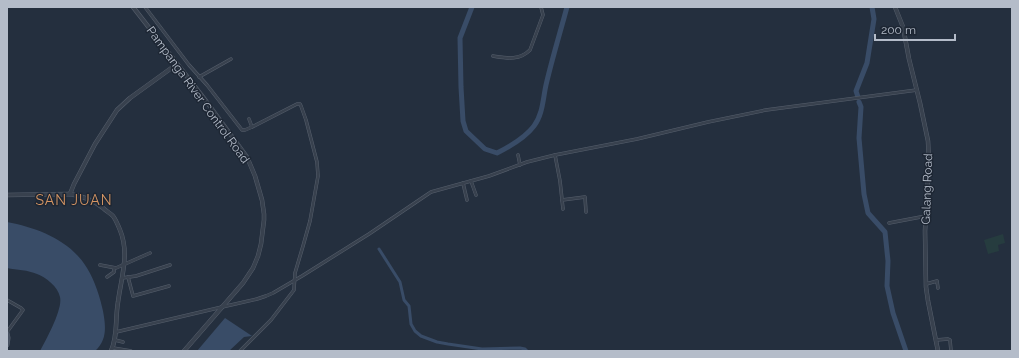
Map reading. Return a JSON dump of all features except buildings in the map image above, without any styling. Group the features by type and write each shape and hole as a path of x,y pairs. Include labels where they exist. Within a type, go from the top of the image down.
{"main road":[{"path":"7,333 7,345"}],"street":[{"name":"Pampanga River Control Road","path":"133,7 206,101 247,157 255,176 263,205 264,214 260,247 253,268 243,283 184,351"},
{"path":"145,7 189,65 207,85 242,130 245,130 297,104 300,104 306,120 317,162 318,176 303,246 295,273 294,290 272,320 240,351"},
{"path":"493,56 511,59 530,50 543,15 541,7"},
{"name":"Galang Road","path":"895,7 903,27 909,60 926,132 929,161 925,231 926,284 927,298 938,351"},
{"path":"199,77 231,59"},
{"path":"70,194 95,144 114,114 130,98 176,64"},
{"path":"116,332 260,299 295,280 369,234 431,192 489,176 520,165 555,155 766,110 917,90"},
{"path":"249,119 252,126"},
{"path":"518,155 520,165"},
{"path":"555,155 563,209"},
{"path":"471,181 476,196"},
{"path":"463,183 467,200"},
{"path":"7,195 70,194 84,197 97,203 111,215 117,223 124,242 124,265 116,312 115,340 112,349 131,351"},
{"path":"562,200 585,197 586,212"},
{"path":"889,223 926,216"},
{"path":"100,265 116,268 150,253"},
{"path":"122,278 128,278 170,265"},
{"path":"107,277 114,272 113,267"},
{"path":"128,278 133,296 169,286"},
{"path":"926,284 937,281 938,288"},
{"path":"7,300 23,310 7,333"},
{"path":"115,340 123,342"},
{"path":"936,340 950,340 951,351"}],"green space":[{"path":"1003,234 1005,243 998,245 999,251 988,254 984,240"}],"water":[{"path":"7,222 30,228 52,237 72,250 87,268 99,295 105,322 104,338 95,351 40,351 57,316 60,302 59,293 48,280 40,275 7,268"},
{"path":"225,318 252,336 244,337 229,351 197,351"}],"waterway":[{"path":"472,7 460,38 463,121 466,131 485,149 497,153 522,138 537,121 541,111 548,75 567,7"},
{"path":"858,97 856,91 867,63 874,19 872,7"},
{"path":"859,102 861,107 859,138 864,194 868,213 885,232 888,261 887,286 893,313 906,351"},
{"path":"379,249 400,282 404,300 409,306 411,324 415,331 421,336 437,342 482,349 520,348 527,351"}],"district":[{"name":"SAN JUAN","path":"74,200"}]}
